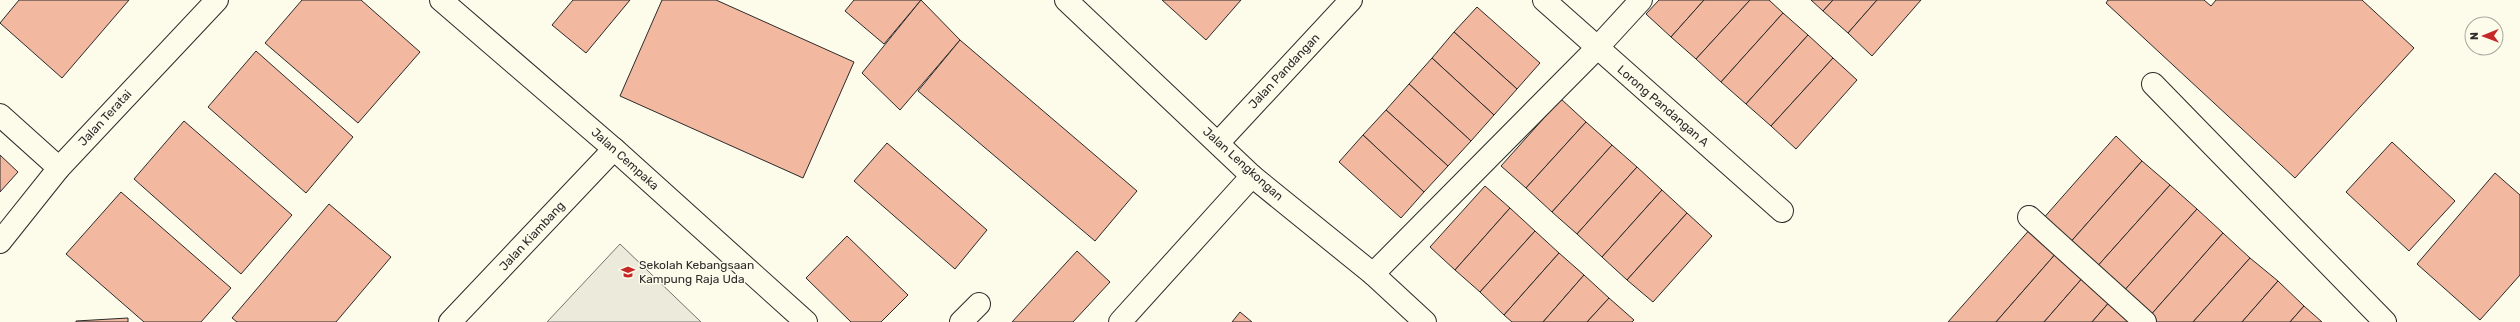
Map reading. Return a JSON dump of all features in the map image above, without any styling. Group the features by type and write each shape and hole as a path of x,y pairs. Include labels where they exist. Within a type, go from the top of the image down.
{"street":[{"name":"Jalan Teratai","path":"0,242 59,168 217,0"},
{"name":"Jalan Cempaka","path":"441,0 614,149 806,322"},
{"name":"Jalan Lengkongan","path":"1066,0 1252,176 1373,274 1425,322"},
{"name":"Jalan Pandangan","path":"1218,143 1351,0"},
{"name":"Lorong Pandangan A","path":"1544,0 1782,210"},
{"path":"1373,274 1597,48 1641,0"},
{"path":"2153,84 2384,322"},
{"path":"0,115 59,168"},
{"name":"Jalan Kiambang","path":"450,322 614,149"},
{"path":"1120,322 1252,176"},
{"path":"2029,217 2145,322"},
{"path":"961,322 979,304"}],"shaded area":[{"path":"620,244 701,322 547,322"}],"building":[{"path":"19,0 129,0 62,78 0,23"},
{"path":"302,0 361,0 420,52 358,123 265,43"},
{"path":"573,0 630,0 586,53 552,25"},
{"path":"662,0 716,0 854,62 803,178 620,96"},
{"path":"854,0 921,0 884,44 845,11"},
{"path":"921,0 960,40 900,110 862,73"},
{"path":"1162,0 1241,0 1206,40"},
{"path":"1659,0 1704,0 1671,37 1646,14"},
{"path":"1704,0 1750,0 1696,59 1671,37"},
{"path":"1750,0 1769,0 1783,13 1721,82 1696,59"},
{"path":"1811,0 1833,0 1823,11"},
{"path":"1833,0 1877,0 1848,33 1823,11"},
{"path":"1877,0 1921,0 1872,56 1848,33"},
{"path":"2108,0 2204,0 2211,6 2216,0 2362,0 2414,48 2295,178 2106,3"},
{"path":"1477,7 1540,63 1517,89 1454,32"},
{"path":"1783,13 1808,35 1746,104 1721,82"},
{"path":"1454,32 1517,89 1494,115 1432,58"},
{"path":"1808,35 1833,58 1771,126 1746,104"},
{"path":"960,40 1137,191 1095,241 918,91"},
{"path":"256,51 353,137 306,193 208,107"},
{"path":"1432,58 1494,115 1471,141 1409,84"},
{"path":"1833,58 1857,80 1796,149 1771,126"},
{"path":"1409,84 1471,141 1448,166 1386,110"},
{"path":"1561,99 1586,122 1526,188 1501,166"},
{"path":"1386,110 1448,166 1424,192 1363,135"},
{"path":"184,121 292,215 241,274 134,179"},
{"path":"1586,122 1612,145 1552,212 1526,188"},
{"path":"1363,135 1424,192 1401,218 1339,162"},
{"path":"2116,136 2142,161 2068,245 2041,221"},
{"path":"2392,142 2455,201 2409,251 2346,192"},
{"path":"887,143 987,230 955,269 854,181"},
{"path":"1612,145 1637,167 1577,234 1552,212"},
{"path":"0,155 18,172 0,192"},
{"path":"2142,161 2170,185 2095,269 2068,245"},
{"path":"1637,167 1662,190 1602,257 1577,234"},
{"path":"2495,173 2520,195 2520,275 2480,320 2417,264"},
{"path":"2170,185 2197,209 2122,293 2095,269"},
{"path":"1485,186 1510,208 1455,270 1430,247"},
{"path":"1662,190 1687,213 1627,280 1602,257"},
{"path":"121,192 231,288 201,322 144,322 66,254"},
{"path":"329,204 391,257 336,322 237,322 232,318"},
{"path":"1510,208 1535,231 1480,292 1455,270"},
{"path":"2197,209 2223,233 2149,317 2122,293"},
{"path":"1687,213 1712,236 1653,302 1627,280"},
{"path":"2032,227 2058,251 1996,322 1948,322"},
{"path":"1535,231 1559,253 1504,315 1480,292"},
{"path":"2223,233 2250,258 2193,322 2154,322 2149,317"},
{"path":"847,236 908,295 881,322 851,322 806,278"},
{"path":"1077,251 1110,282 1073,322 1012,322"},
{"path":"2058,251 2085,275 2044,322 1996,322"},
{"path":"1559,253 1584,275 1543,322 1512,322 1504,315"},
{"path":"2250,258 2278,281 2242,322 2193,322"},
{"path":"1584,275 1609,298 1587,322 1543,322"},
{"path":"2085,275 2112,299 2092,322 2044,322"},
{"path":"2278,281 2304,306 2290,322 2242,322"},
{"path":"1609,298 1634,320 1632,322 1587,322"},
{"path":"2112,299 2138,322 2092,322"},
{"path":"2304,306 2322,322 2290,322"},
{"path":"1240,312 1252,322 1232,322"},
{"path":"128,318 128,322 76,322 76,321"}],"place":[{"name":"Sekolah Kebangsaan Kampung Raja Uda","path":"628,272"}]}
